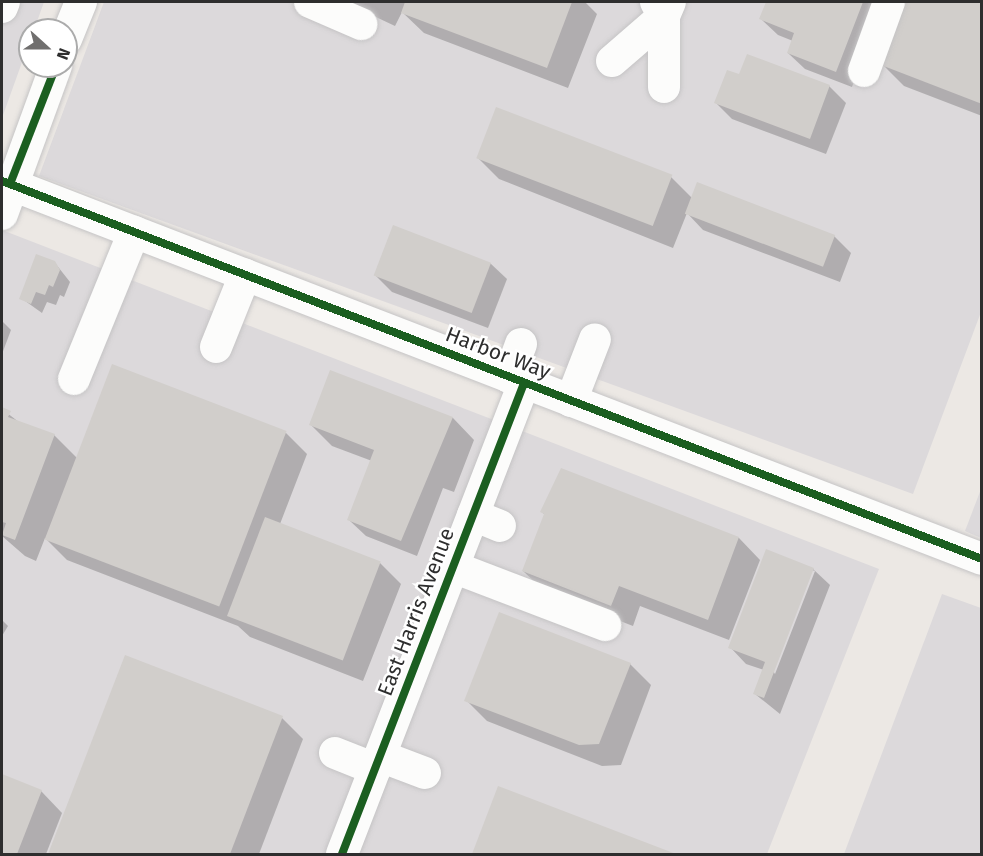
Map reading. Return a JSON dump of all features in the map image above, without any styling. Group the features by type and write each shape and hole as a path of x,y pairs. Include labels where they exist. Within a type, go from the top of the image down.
{"street":[{"path":"2,7 3,2"},
{"path":"75,18 81,2"},
{"path":"310,2 361,24"},
{"path":"864,71 889,2"},
{"path":"612,61 663,6"},
{"path":"663,6 664,87"},
{"path":"2,214 6,183 51,78"},
{"name":"Harbor Way","path":"6,183 571,401 978,549"},
{"path":"74,379 134,232"},
{"path":"216,348 244,275"},
{"path":"571,401 595,339"},
{"name":"East Harris Avenue","path":"342,855 450,574 487,520 517,380 521,344"},
{"path":"450,574 480,593"},
{"path":"450,574 605,625"},
{"path":"335,753 425,773"}],"shaded area":[{"path":"2,2 44,2 38,18 18,18 18,73 2,118"},
{"path":"104,2 981,2 981,312 913,494 39,176 76,78 78,78 78,72"},
{"path":"2,230 879,569 767,854 2,854"},
{"path":"981,489 981,538 965,531"},
{"path":"942,594 981,608 981,854 844,854"}],"building":[{"path":"405,2 572,2 547,68 401,13"},
{"path":"766,2 863,2 836,72 787,53 794,33 759,19"},
{"path":"905,2 982,2 982,104 881,65"},
{"path":"747,54 830,85 810,139 714,103 727,70 739,74"},
{"path":"496,107 672,175 653,226 476,158"},
{"path":"697,182 835,235 823,267 685,214"},
{"path":"393,225 491,263 472,313 374,275"},
{"path":"36,254 55,261 60,270 53,287 49,285 45,295 36,292 31,304 19,299"},
{"path":"112,364 287,431 219,607 45,540"},
{"path":"330,370 453,417 401,541 347,520 374,450 309,425"},
{"path":"2,407 11,411 8,417 55,434 15,540 2,535 6,523 2,522"},
{"path":"561,468 739,537 708,620 619,586 611,606 522,571 544,514 540,512"},
{"path":"265,517 381,561 343,660 227,616"},
{"path":"766,549 814,568 764,698 753,694 765,662 728,648"},
{"path":"499,612 631,663 599,744 579,745 464,701"},
{"path":"125,655 283,716 230,854 48,854"},
{"path":"2,774 42,790 17,854 2,854"},
{"path":"498,786 676,854 472,854"}],"cycle path":[{"path":"10,184 51,78"},
{"path":"2,181 982,559"},
{"path":"342,854 524,383"}]}
